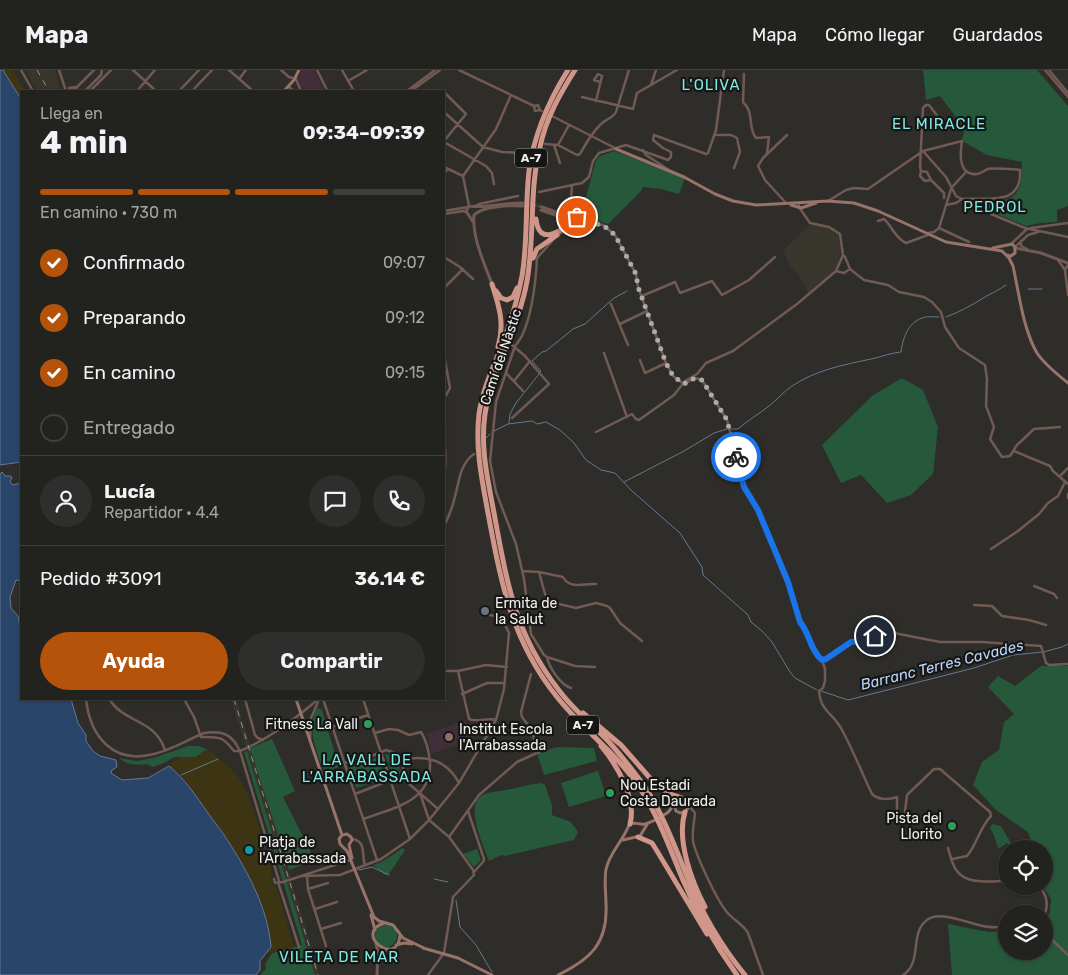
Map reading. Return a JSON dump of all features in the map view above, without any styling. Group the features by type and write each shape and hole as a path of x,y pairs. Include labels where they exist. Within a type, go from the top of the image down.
{"highway":[{"name":"A-7","path":"568,70 548,106 536,138 529,173 525,253 520,284 515,308 489,378 480,410 476,455 500,576 514,623 523,643 543,677 562,703 606,747 647,799 693,903 712,937 737,974"},
{"name":"A-7","path":"575,70 549,116 542,139 535,173 533,233 527,280 514,328 489,394 485,411 484,452 509,593 519,623 537,658 560,692 609,743 642,782 660,812 698,901 745,975"},
{"path":"535,173 536,221 540,231 554,235 576,221"},
{"path":"527,280 537,249 558,235"},
{"path":"492,284 501,298 507,300 513,297 517,289 525,253"},
{"path":"489,378 502,326 500,309 492,284"},
{"path":"537,658 576,707 621,745 657,786 668,793 682,798"},
{"path":"585,727 607,753 622,779 632,806 630,824"},
{"path":"687,809 682,821 682,832 688,861 701,900 720,938"},
{"path":"635,837 652,843 658,851 704,931 737,974"}],"main road":[{"path":"292,88 299,70"},
{"path":"285,90 295,79"},
{"path":"616,149 673,172 734,201 756,204 799,203 828,201 834,198 870,208 953,244 992,248 1011,256 1015,250"},
{"path":"786,203 800,208 823,201"},
{"path":"992,248 1010,244 1015,250 1013,266"},
{"path":"1005,245 1004,249 1013,266 1028,333 1038,353 1051,369 1068,383"},
{"path":"296,700 342,835 339,842 345,847 354,866"},
{"path":"558,975 585,960 596,948 603,936 606,922 606,868 613,851 630,824 650,822 667,813 687,809 687,801 682,798 677,799 667,813"},
{"path":"674,804 674,808 678,812"},
{"path":"620,842 625,838 635,837 650,822"},
{"path":"639,824 643,831"},
{"path":"627,831 635,837"},
{"path":"342,835 348,835 352,839 349,845 345,847"},
{"path":"349,845 375,930 376,944 384,949 388,949 407,943 444,953 492,975"},
{"path":"368,905 374,917 394,925 405,939 424,948"},
{"path":"375,930 380,924 385,923"},
{"path":"396,945 399,941 400,933"}],"street":[{"path":"20,70 32,90"},
{"path":"59,70 70,90 79,85 94,70"},
{"path":"86,90 102,74 102,70"},
{"path":"91,90 112,70"},
{"path":"133,70 155,90"},
{"path":"138,90 155,70"},
{"path":"180,90 199,70"},
{"path":"193,90 212,70"},
{"path":"229,70 253,90"},
{"path":"239,79 246,70"},
{"path":"281,70 295,79 300,90"},
{"path":"316,70 327,90"},
{"path":"342,70 353,90"},
{"path":"348,81 367,70"},
{"path":"408,90 435,70"},
{"path":"413,90 440,70"},
{"path":"459,70 534,106 535,110 541,110"},
{"path":"545,144 558,145 578,155 589,136 614,116 629,70"},
{"path":"652,85 656,70"},
{"path":"582,97 633,109 637,93 677,70"},
{"path":"539,192 582,184 589,177 593,161 599,153 626,145 668,160 671,157 671,152 653,140 654,135 706,154 708,153 715,135 724,70"},
{"path":"1045,70 1068,97"},
{"path":"1049,70 1068,93"},
{"path":"744,74 744,102 750,110 753,134 756,138 769,137 768,153"},
{"path":"596,101 600,82"},
{"path":"417,87 420,90"},
{"path":"445,93 466,114 445,141"},
{"path":"463,176 496,129 511,95"},
{"path":"931,180 925,180 920,176 923,108 928,105 939,118"},
{"path":"445,113 483,148 502,152 524,152"},
{"path":"552,116 616,149"},
{"path":"558,145 569,125"},
{"path":"594,138 598,127"},
{"path":"715,135 731,135 737,138 740,152 734,168"},
{"path":"786,203 774,192 758,166 768,153 787,135"},
{"path":"834,198 838,194 854,188 868,190 922,151 962,141 961,160 966,172"},
{"path":"445,143 490,170 494,184"},
{"path":"554,145 560,163"},
{"path":"643,150 646,155 673,172"},
{"path":"922,151 946,177 956,196 962,199 1005,198 1014,193 1019,185 1020,170 1015,168 1005,170 988,169 978,174 966,172"},
{"path":"446,168 463,176 472,209 479,247 492,284"},
{"path":"921,172 926,172 944,193 944,198"},
{"path":"878,220 884,219 887,221 894,233 906,243 930,234 939,228 952,188 966,172"},
{"path":"572,186 571,198 576,221"},
{"path":"838,194 838,198 841,201"},
{"path":"467,214 479,204 518,196"},
{"path":"946,205 956,203 962,199"},
{"path":"988,199 991,214 1029,231 1068,237"},
{"path":"596,432 632,414 639,420 674,395 706,363 733,351 797,304 836,271 843,255 840,234 829,227 810,223 800,208 799,203"},
{"path":"445,212 523,204"},
{"path":"467,214 472,209"},
{"path":"541,209 576,221 603,225 615,235 636,274 647,312 666,363 673,376 684,384"},
{"path":"445,212 463,211 473,222"},
{"name":"Camí del Nàstic","path":"571,688 566,686 558,677 531,634 516,544 496,492 490,461 493,414 513,346 520,341 530,310 536,280 536,258 558,235 576,221"},
{"path":"1010,244 1029,231 1039,227 1068,223"},
{"path":"1039,227 1038,230 1041,232"},
{"path":"939,228 969,242"},
{"path":"936,235 944,230"},
{"path":"1015,250 1029,231"},
{"path":"930,234 953,244"},
{"path":"1022,240 1020,243 1022,247 1068,264 1066,270 1068,294"},
{"path":"1015,250 1036,252"},
{"path":"843,255 846,257 850,269 864,280 924,298 937,306 941,312 945,327 959,348 985,365 987,379 986,406 994,427 990,439 1002,456 1010,456 1017,445 1034,429 1060,427"},
{"path":"642,296 675,282 680,293 712,281 722,296 750,280 775,257"},
{"path":"445,258 463,269 473,279"},
{"path":"1057,259 1066,270"},
{"path":"445,287 463,269"},
{"path":"836,271 844,273 850,269"},
{"path":"611,304 628,345"},
{"path":"620,324 647,312"},
{"path":"512,418 549,384 530,361 513,346"},
{"path":"604,353 627,417"},
{"path":"445,360 450,388 445,397"},
{"path":"640,360 645,373 666,363"},
{"path":"514,381 530,361"},
{"path":"506,373 523,391"},
{"path":"684,384 695,378 702,380 727,420 744,487 758,510 788,582 800,622 805,627 813,650 822,660 825,669 825,681 819,691 819,699 823,709 836,718 872,794 876,798 892,799 897,797 897,818 899,822 904,820 907,795 934,768 940,769 952,778 990,812 990,816 974,848 967,856 952,859"},
{"path":"445,424 445,440"},
{"path":"487,444 492,441"},
{"path":"991,549 1039,514 1048,503 1058,496 1066,483 1050,466 1014,451"},
{"path":"445,524 454,502 460,474 469,458 476,455"},
{"path":"445,457 445,472"},
{"path":"1060,476 1068,468"},
{"path":"522,571 563,577 566,582 573,585 596,584"},
{"path":"539,572 545,594 551,602 576,608 596,603 608,606 620,624 642,640"},
{"path":"1034,586 1054,594 1057,598"},
{"path":"974,605 992,606 1002,616 1046,625"},
{"path":"302,876 340,876 391,853 410,839 429,820 458,783 496,720 505,683 509,642 506,627 493,614 483,615"},
{"path":"822,660 833,655 851,642 872,638 884,631 940,642 982,642 1041,646 1046,663 1049,665 1068,664"},
{"path":"547,658 575,666 595,667"},
{"path":"445,671 458,671 486,665 507,667"},
{"path":"458,671 468,719 475,721 496,720"},
{"path":"449,837 479,795 510,767 538,752 532,730 522,718 521,712 531,674"},
{"path":"462,694 487,684 505,683"},
{"path":"86,700 90,717 103,742 111,749 123,755 133,757 152,755 213,732 228,735 238,746 299,946"},
{"path":"110,700 124,715 156,732 165,750"},
{"path":"185,700 197,724 200,736"},
{"path":"245,700 257,737 252,746"},
{"path":"200,736 226,740 234,750 240,751 264,740 319,700"},
{"path":"319,700 326,707 377,860"},
{"path":"310,742 311,718 319,700"},
{"path":"363,700 410,839"},
{"path":"332,727 368,715"},
{"path":"363,819 408,803 420,793 428,778 428,750 421,732 409,735 389,728 375,733"},
{"path":"212,737 213,732"},
{"path":"257,737 264,740"},
{"path":"232,747 236,748 238,746"},
{"path":"344,763 367,758 381,752 394,751 403,760 404,767 400,776 355,794"},
{"path":"403,760 418,757 429,758 447,768 458,783"},
{"path":"400,776 438,809"},
{"path":"420,793 429,820 449,837 474,872"},
{"path":"687,809 693,810 695,816 693,835 696,851 723,907 735,920 746,928 763,975"},
{"path":"428,975 444,953 453,897 472,879 474,872 484,859 468,811"},
{"path":"352,839 360,842 364,856 363,861 367,863"},
{"path":"948,848 957,871 964,877 979,881 998,881"},
{"path":"278,881 283,882 351,860"},
{"path":"307,877 308,889 326,946"},
{"path":"308,889 328,883"},
{"path":"315,909 337,902"},
{"path":"903,975 911,967 915,958 920,926 928,918 940,916 992,928 998,928"},
{"path":"321,929 341,922"},
{"path":"1053,941 1068,955"},
{"path":"376,944 378,952 377,974"},
{"path":"377,974 379,959 383,952 388,949"}],"shaded area":[{"path":"25,70 55,70 61,90 36,90"},
{"path":"302,70 314,70 324,90 303,90 298,78"},
{"path":"811,224 826,227 838,234 841,253 836,269 808,293 800,278 789,264 783,250"},
{"path":"231,700 236,700 320,975 315,975"},
{"name":"Institut Escola l'Arrabassada","path":"465,720 472,740 431,753 427,734"}],"green space":[{"path":"923,70 1037,70 1068,106 1068,206 1057,210 1057,222 1026,226 992,212 992,203 1008,199 1019,188 1022,162 987,155 964,142 962,139 965,129 940,96 926,100"},
{"path":"614,151 685,178 679,194 643,187 608,224 581,216 596,160 600,156"},
{"path":"902,378 923,390 938,427 933,474 911,495 887,503 861,475 841,483 822,445 872,396"},
{"path":"1041,666 1068,666 1068,975 952,975 948,924 988,932 998,931 998,960 1053,960 1053,905 1051,905 1051,899 1049,895 1053,895 1053,840 1031,840 1028,832 996,810 973,785 982,762 999,750 1004,722 1014,714 988,687 998,676 1015,686"},
{"path":"317,708 322,710 339,767 324,772 314,740 312,724"},
{"path":"272,739 295,791 283,797 315,860 289,870 250,748"},
{"path":"188,746 198,746 207,749 196,757 174,757 153,767 147,764 129,764 119,758 137,761 153,758"},
{"path":"557,747 594,748 597,761 544,775 537,753"},
{"path":"247,751 315,975 260,975 266,969 265,964 272,953 302,945 244,752"},
{"path":"385,754 394,755 400,760 399,771 393,777"},
{"path":"379,757 386,778 356,788 349,766"},
{"path":"598,771 606,796 569,807 561,783"},
{"path":"541,783 545,785 552,805 552,815 571,822 578,832 574,840 505,856 501,855 489,861 475,818 475,809 481,796"},
{"path":"992,824 1001,826 1009,840 998,840 998,849 990,828"},
{"path":"403,848 405,850 389,874 385,875 373,865 383,861"},
{"path":"477,849 481,860 474,867 463,854"},
{"path":"386,925 394,928 397,936 394,944 386,947 378,944 375,936 378,928"}],"sand":[{"path":"3,70 13,70 24,90 20,90 20,97"},
{"name":"Platja de l'Arrabassada","path":"207,749 235,773 249,798 270,865 272,881 277,889 294,947 266,954 271,947 270,935 254,886 228,840 181,775 169,766 180,757 196,757"}],"water":[{"path":"0,70 3,70 20,97 20,462 0,465"},
{"path":"2,472 5,476 11,476 10,481 12,485 20,483 20,581 16,580 10,597 11,608 18,616 20,628 20,700 71,700 78,723 86,735 86,741 93,751 100,756 116,760 117,767 111,773 122,780 148,778 169,766 185,782 223,834 256,891 266,919 271,947 260,961 260,970 256,975 0,975 0,474"}],"waterway":[{"path":"946,317 1006,285"},
{"path":"1028,289 1042,289"},
{"path":"540,372 532,361 573,329 585,324 614,298 627,291"},
{"path":"731,429 738,429 801,380 840,366 901,352 905,337 913,324 924,317 939,317"},
{"path":"509,423 510,414 516,403 539,374"},
{"name":"Barranc Terres Cavades","path":"494,431 508,424 532,421 537,424 546,422 560,430 574,443 586,460 601,470 615,473 632,491 680,533 702,567 703,575 748,615 751,622 772,642 795,678 817,690"},
{"path":"624,482 714,433 727,429"},
{"name":"Barranc Terres Cavades","path":"485,439 490,434"},
{"name":"Barranc Terres Cavades","path":"821,691 848,700 974,668 1013,655 1043,652 1068,644"},
{"name":"Barranc Terres Cavades","path":"181,775 218,759"},
{"path":"359,870 372,867 389,875"},
{"path":"434,879 448,882"},
{"path":"456,900 460,927 476,945 492,972"}],"tunnel":[{"path":"525,203 542,207"}],"railway":[{"path":"37,70 48,90"},
{"path":"234,700 318,975"}],"way so far":[{"path":"577,217 582,220 581,224 588,223 606,226 621,244 638,279 638,287 650,321 673,376 684,384 695,378 702,380 727,420 736,457"}],"place":[{"name":"Ermita de la Salut","path":"485,611"},
{"name":"Fitness La Vall","path":"368,724"},
{"name":"Institut Escola l'Arrabassada","path":"449,737"},
{"name":"Nou Estadi Costa Daurada","path":"610,793"},
{"name":"Pista del Llorito","path":"952,826"},
{"name":"Platja de l'Arrabassada","path":"249,850"}],"district":[{"name":"L'OLIVA","path":"711,85"},
{"name":"EL MIRACLE","path":"939,124"},
{"name":"PEDROL","path":"995,207"},
{"name":"LA VALL DE L'ARRABASSADA","path":"367,768"},
{"name":"VILETA DE MAR","path":"339,957"}],"route":[{"path":"736,457 744,487 758,510 788,582 800,622 805,627 817,656 822,660 826,659 851,642 868,640 875,636"}]}
